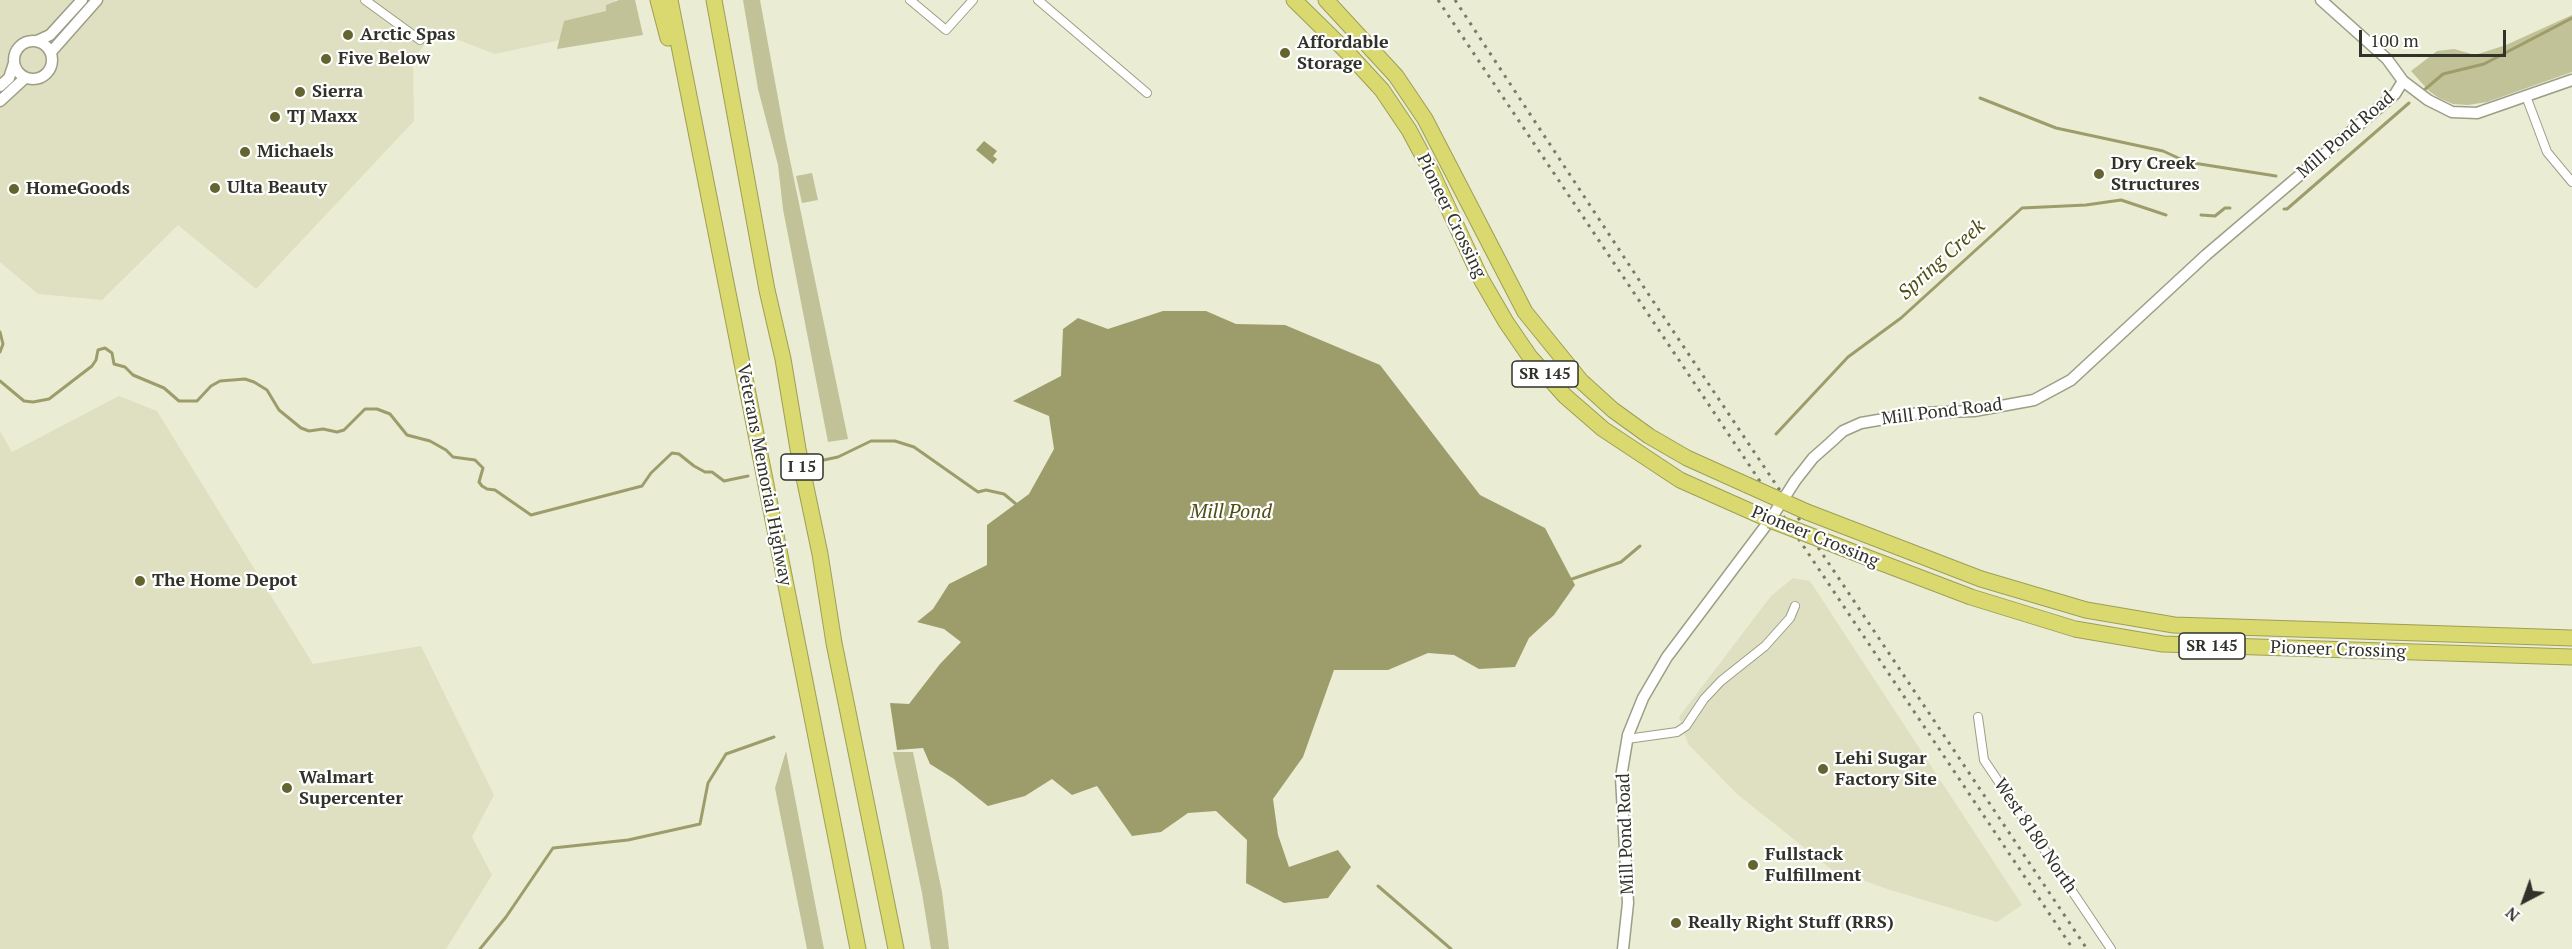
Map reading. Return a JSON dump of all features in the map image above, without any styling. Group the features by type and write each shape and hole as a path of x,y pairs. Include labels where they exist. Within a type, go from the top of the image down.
{"highway":[{"path":"658,0 707,186"},
{"name":"Veterans Memorial Highway","path":"670,0 858,949"},
{"name":"I 15","path":"714,0 767,290 783,359 798,449 820,555 838,666 896,949"},
{"path":"718,18 722,0"},
{"name":"Pioneer Crossing","path":"1294,0 1382,90 1409,130 1432,172 1481,279 1530,357 1565,396 1603,429 1680,480 1708,494 1866,558 1971,597 2075,629 2163,644 2572,657"},
{"name":"Pioneer Crossing","path":"1326,0 1396,76 1425,118 1525,312 1549,345 1581,381 1613,410 1687,458 1782,502 1982,579 2086,610 2174,625 2572,638"}],"street":[{"path":"0,86 9,78 16,52 21,45 50,35 82,0"},
{"path":"51,52 97,0"},
{"path":"365,0 420,40"},
{"path":"910,0 945,30 973,0"},
{"path":"1038,0 1147,93"},
{"path":"2321,0 2387,59 2403,81 2428,100 2452,112 2476,113 2572,80"},
{"path":"14,63 25,78 38,79 47,73 52,63 51,52 48,47 37,41"},
{"path":"0,101 25,78"},
{"name":"Mill Pond Road","path":"1623,949 1628,903 1621,777 1627,740 1643,698 1667,657 1754,544 1795,481 1813,458 1843,431 1861,423 1919,413 1974,411 2034,400 2071,380 2206,255 2395,94 2403,81"},
{"path":"2526,96 2547,152 2572,182"},
{"path":"1627,740 1677,732 1686,726 1704,699 1720,681 1765,646 1790,618 1795,606"},
{"name":"West 8180 North","path":"1978,717 1984,760 2111,949"}],"shaded area":[{"path":"0,0 615,0 620,27 495,54 435,31 413,60 414,121 256,289 178,225 102,300 38,294 0,262"},
{"path":"619,0 635,0 643,35 557,49 564,21 606,11 606,5"},
{"path":"743,0 760,0 785,136 848,439 828,442 783,209 778,165 758,89"},
{"path":"2572,15 2572,72 2487,102 2468,105 2453,104 2429,91 2411,71 2437,51 2454,49 2475,55 2506,45"},
{"path":"812,173 818,200 802,203 796,176"},
{"path":"119,396 157,411 313,664 421,646 494,795 472,837 492,875 446,949 0,949 0,431 12,452"},
{"name":"Lehi Sugar Factory Site","path":"1793,578 1810,581 2022,905 1997,922 1887,889 1831,869 1737,794 1688,744 1679,717 1771,596"},
{"path":"786,751 824,949 807,949 775,788"},
{"path":"893,752 913,752 942,892 949,949 931,949"}],"water":[{"path":"984,141 997,151 993,156 997,159 993,164 976,150"},
{"name":"Mill Pond","path":"1163,311 1206,311 1236,324 1285,325 1380,365 1480,495 1545,528 1575,585 1554,615 1529,638 1515,667 1479,669 1454,655 1428,653 1388,670 1334,670 1303,757 1273,799 1278,835 1289,867 1338,850 1351,867 1328,898 1284,903 1246,883 1247,840 1216,811 1188,813 1161,832 1132,836 1097,786 1072,795 1052,779 1025,796 988,806 954,779 930,764 923,748 897,750 890,703 909,704 940,664 961,642 944,629 917,622 933,609 949,584 987,565 987,525 1029,494 1054,449 1049,416 1013,401 1061,376 1063,329 1078,318 1108,329"}],"waterway":[{"name":"Spring Creek","path":"2423,91 2443,74 2484,64 2572,18"},
{"path":"1980,98 2056,128 2163,151 2187,162 2276,176"},
{"name":"Spring Creek","path":"2284,209 2287,209 2409,103"},
{"name":"Spring Creek","path":"1776,434 1848,357 1901,318 2022,208 2086,205 2121,200 2166,215"},
{"name":"Spring Creek","path":"2201,215 2215,216 2225,208 2230,208"},
{"path":"0,332 3,344 0,352"},
{"path":"0,381 24,401 49,399 92,366 98,350 105,348 112,353 114,364 125,367 133,375 164,388 179,401 197,401 211,386 220,381 245,379 254,382 267,390 279,410 301,428 309,431 344,430 365,409 377,409 390,414 407,435 430,441 453,457 475,460 483,468 479,482 482,486 495,490 531,515 642,486 651,473 672,453 679,454 694,466 705,472 712,472 724,481 748,476"},
{"path":"819,461 838,457 871,441 895,441 914,447 978,492 986,490 1004,494 1016,504"},
{"name":"Spring Creek","path":"1572,579 1621,562 1640,546"},
{"path":"480,949 506,917 553,848 628,840 700,824 708,783 726,754 774,737"},
{"path":"1378,886 1451,949"}],"railway":[{"path":"1438,0 2073,949"},
{"path":"1455,0 1643,286 2087,949"}],"place":[{"name":"Arctic Spas","path":"348,35"},
{"name":"Affordable Storage","path":"1285,53"},
{"name":"Five Below","path":"326,59"},
{"name":"Sierra","path":"300,92"},
{"name":"TJ Maxx","path":"275,117"},
{"name":"Michaels","path":"245,152"},
{"name":"Dry Creek Structures","path":"2099,174"},
{"name":"Ulta Beauty","path":"215,188"},
{"name":"HomeGoods","path":"14,189"},
{"name":"The Home Depot","path":"140,581"},
{"name":"Lehi Sugar Factory Site","path":"1823,769"},
{"name":"Walmart Supercenter","path":"287,788"},
{"name":"Fullstack Fulfillment","path":"1753,865"},
{"name":"Really Right Stuff (RRS)","path":"1676,923"}]}
